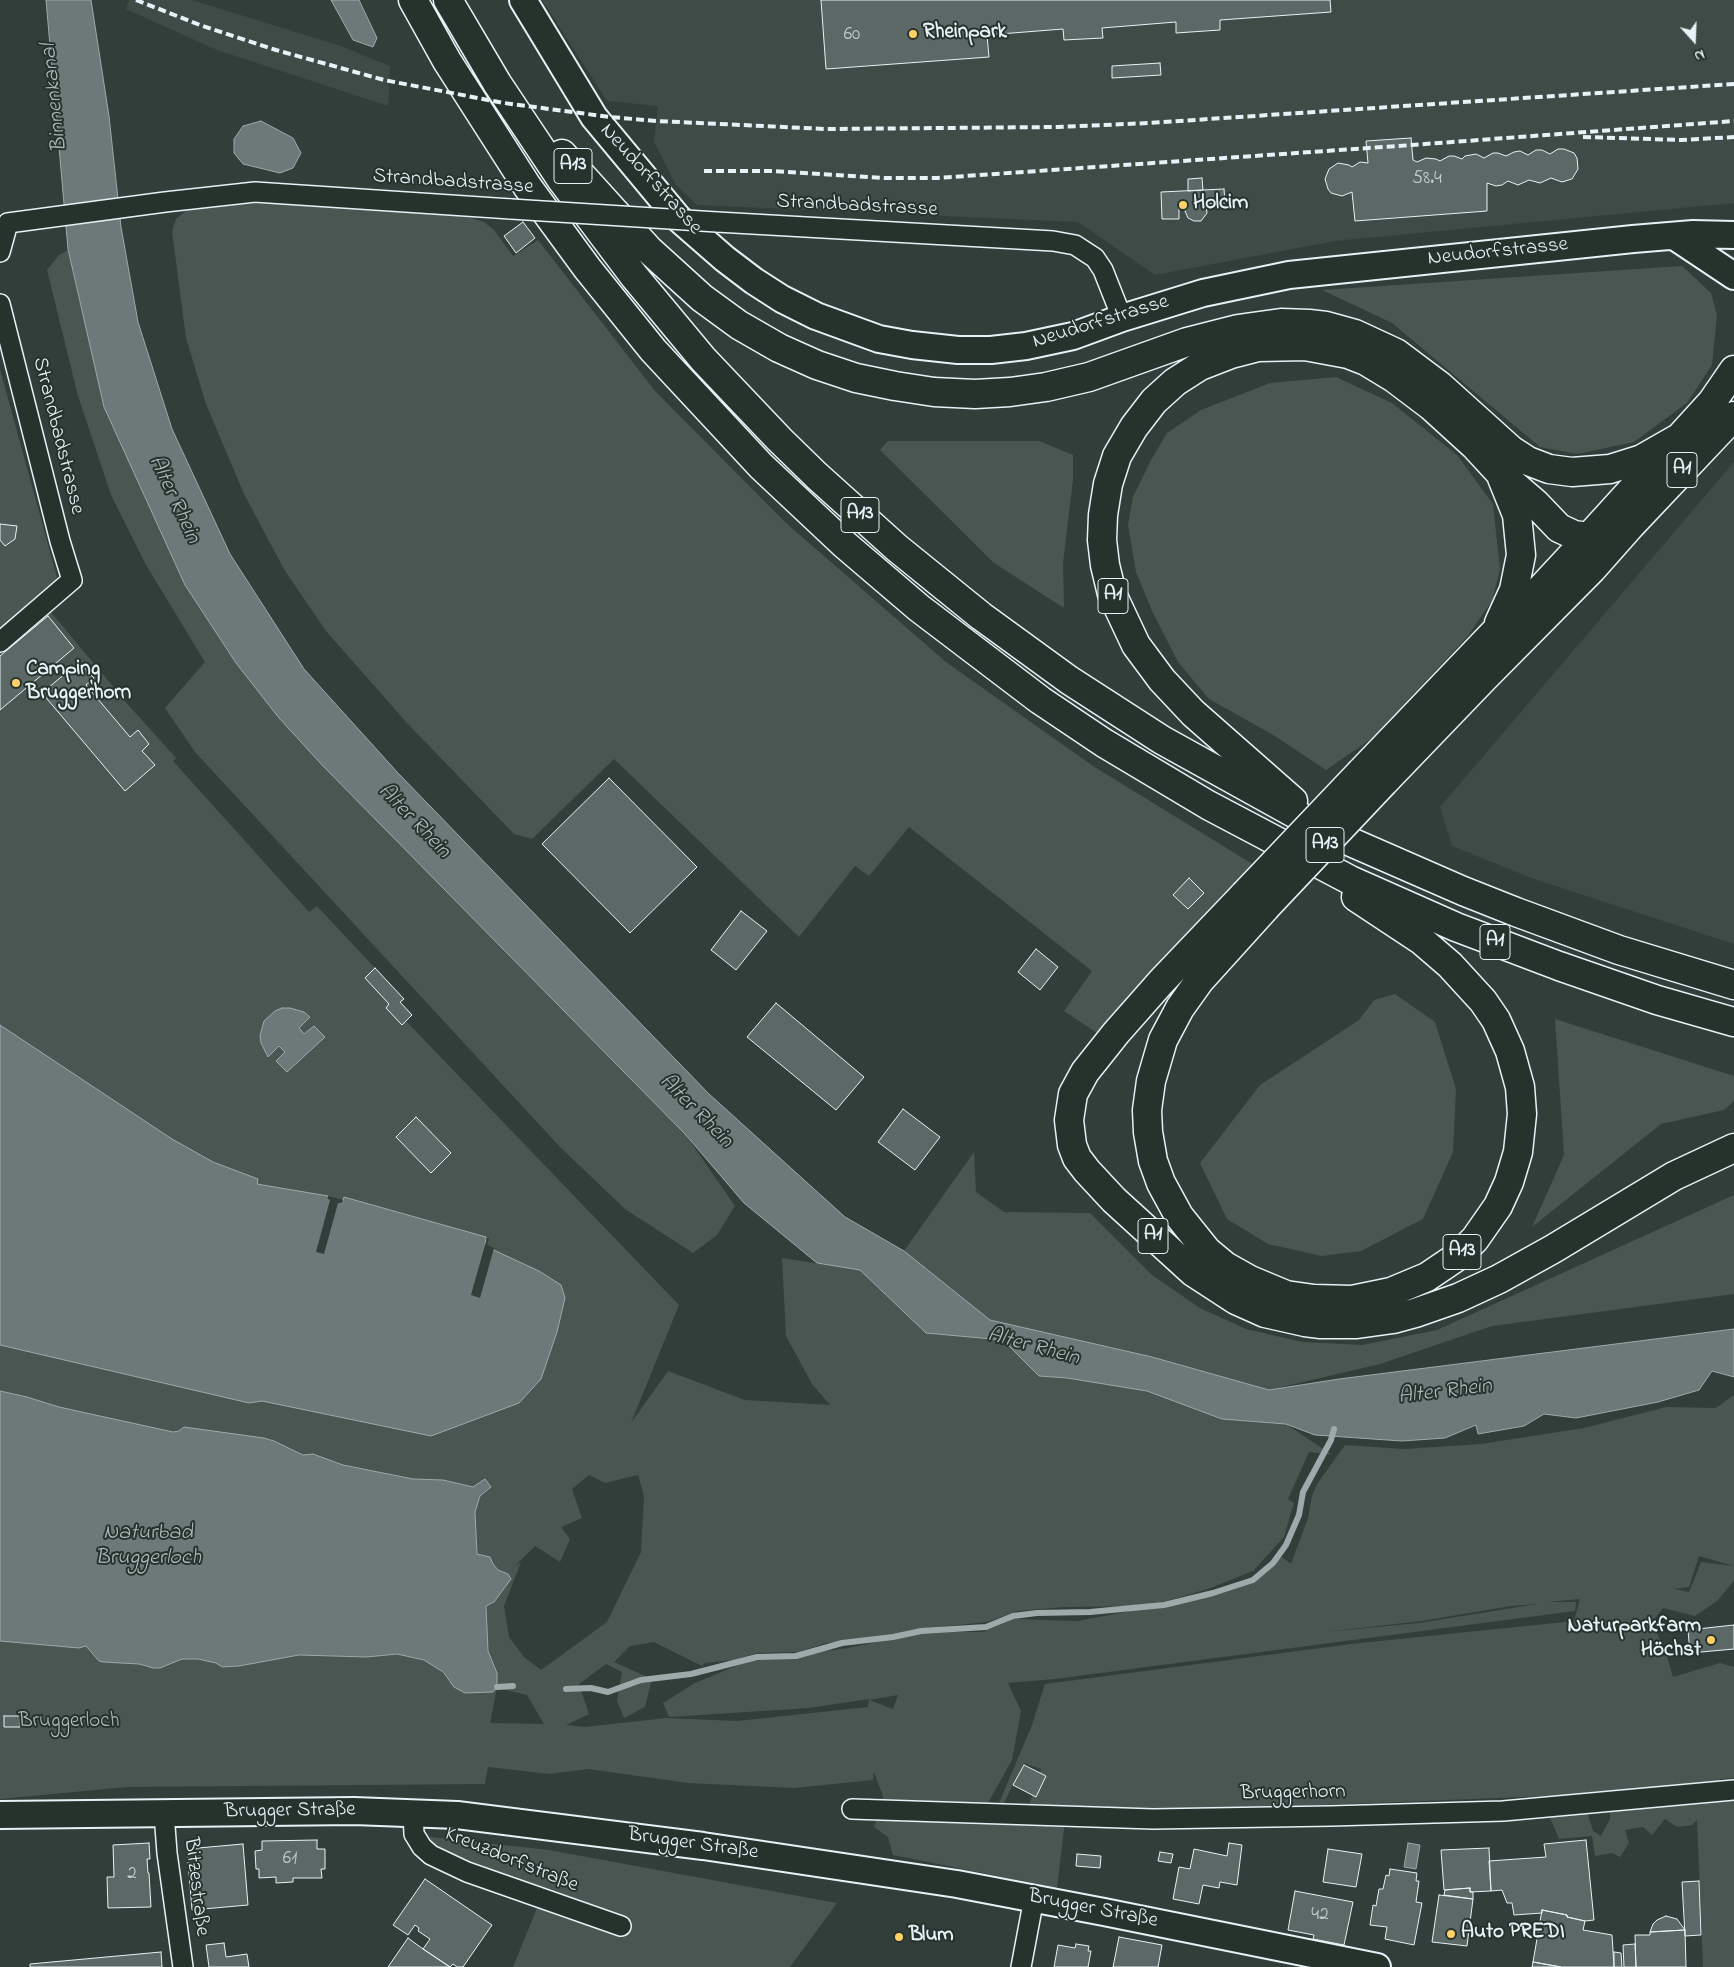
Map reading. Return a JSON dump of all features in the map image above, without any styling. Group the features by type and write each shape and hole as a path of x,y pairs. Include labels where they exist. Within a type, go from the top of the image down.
{"highway":[{"name":"A13","path":"413,0 492,133 527,186 587,268 653,350 724,428 829,531 919,608 1032,694 1104,743 1166,781 1265,837 1421,940 1450,965 1474,990 1490,1011 1501,1030 1514,1061 1521,1096 1521,1133 1512,1173 1498,1206 1475,1239 1458,1256 1427,1278 1398,1290 1366,1298 1328,1300 1286,1294 1250,1280 1216,1259 1199,1243 1173,1205 1153,1161 1148,1132 1147,1110 1151,1081 1163,1040 1180,1008 1255,901 1373,777"},
{"name":"A13","path":"448,0 497,83 566,186 628,269 703,359 779,439 858,514 953,594 1069,680 1162,740 1328,832"},
{"name":"A13","path":"497,83 648,249 685,284 722,313 760,337 798,357 856,378 934,392 975,394 1010,392 1046,387 1089,377 1187,342 1238,329 1281,323 1309,324 1340,329 1368,339 1396,353 1440,386 1511,450 1528,461 1549,469 1572,472 1610,469 1642,459 1677,439"},
{"name":"A1","path":"1734,416 1631,525 1608,534 1589,537 1574,535 1559,528 1535,503 1499,472 1475,446 1431,406 1394,378 1366,361 1348,354 1304,346 1258,348 1231,354 1200,366 1175,382 1154,401 1122,446 1112,471 1106,492 1102,540 1105,566 1112,594 1129,633 1144,657 1180,700 1328,832 1463,892 1516,912 1619,950 1734,985"},
{"name":"A1","path":"1373,777 1494,633 1536,594 1589,537 1718,394 1734,370"},
{"name":"A1","path":"1494,633 1514,590 1521,555 1517,515 1499,472"},
{"path":"1373,777 1483,679 1592,569 1631,525"},
{"name":"A1","path":"1265,837 1350,880 1456,926 1610,984 1734,1022"},
{"name":"A1","path":"1255,901 1161,982 1116,1033 1085,1072 1073,1094 1069,1120 1072,1145 1087,1171 1114,1200 1193,1272 1236,1300 1265,1313 1291,1320 1321,1324 1357,1324 1415,1314 1458,1298 1499,1279 1553,1249 1674,1176 1734,1148"}],"main road":[{"name":"Neudorfstrasse","path":"523,0 594,117 645,181 678,218 754,282 782,299 816,316 879,339 958,350 991,350 1026,346 1073,336 1122,318 1203,293 1289,276 1633,239 1693,234 1734,234"},
{"path":"1674,236 1734,276"},
{"name":"Brugger Straße","path":"0,1815 354,1811 457,1815 694,1845 957,1884 1377,1967"}],"street":[{"name":"Strandbadstrasse","path":"0,252 8,223 255,192 717,222 1054,241 1075,245 1095,258 1103,270 1122,318"},
{"name":"Strandbadstrasse","path":"0,304 60,541 72,580 0,642"},
{"name":"Bruggerhorn","path":"852,1809 1153,1819 1331,1816 1503,1811 1734,1790"},
{"name":"Kreuzdorfstraße","path":"413,1812 414,1834 422,1847 431,1855 466,1872 621,1926"},
{"name":"Bitzestraße","path":"164,1813 167,1853 183,1967"},
{"path":"1021,1967 1034,1898"}],"shaded area":[{"path":"129,0 192,0 338,45 390,66 388,106 217,50 126,9"},
{"path":"542,0 1734,0 1734,203 1335,241 1155,275 1078,222 697,205 676,185 654,142 658,106 607,101"},
{"path":"1734,462 1734,944 1534,879 1452,846 1440,807"}],"green space":[{"path":"270,203 465,216 484,222 494,230 513,256 538,240 655,391 786,523 946,662 1093,766 1254,865 1220,897 1097,1033 1064,1011 1092,971 909,827 869,876 855,866 799,937 614,759 532,839 514,834 407,723 326,631 285,571 244,494 206,404 186,338 172,231 176,219 188,209"},
{"path":"68,250 104,407 185,585 236,663 279,718 323,766 685,1134 735,1206 717,1235 693,1253 625,1209 560,1147 195,752 165,708 205,662 146,565 111,495 78,396 47,270 59,255"},
{"path":"1682,266 1711,293 1717,315 1712,365 1687,403 1634,442 1577,454 1540,447 1392,323 1322,290"},
{"name":"Bruggerloch","path":"0,369 58,581 39,598 131,708 176,758 173,761 309,912 317,906 404,999 400,1002 406,1021 679,1305 631,1423 668,1371 745,1400 830,1405 812,1384 786,1336 782,1258 860,1270 926,1333 1003,1340 1039,1376 1067,1378 1147,1391 1223,1419 1286,1424 1332,1455 1309,1452 1288,1499 1294,1503 1284,1537 1253,1571 1208,1589 1149,1606 1064,1607 1018,1611 987,1622 910,1630 889,1636 826,1643 798,1652 757,1653 734,1660 705,1663 702,1666 654,1642 630,1646 614,1662 652,1679 645,1707 624,1718 617,1701 622,1672 606,1664 579,1684 589,1714 566,1725 585,1727 666,1718 737,1721 868,1707 869,1699 809,1708 669,1717 663,1703 695,1683 745,1662 848,1648 925,1632 983,1632 1013,1619 1077,1621 1189,1600 1248,1583 1282,1557 1291,1564 1308,1518 1312,1496 1317,1484 1345,1445 1404,1449 1481,1444 1584,1428 1666,1407 1716,1408 1734,1395 1734,1566 1734,1581 1717,1601 1695,1616 1663,1608 1652,1622 1666,1653 1673,1677 1720,1663 1734,1667 1734,1778 1720,1779 1721,1784 1734,1796 1734,1967 1703,1967 1697,1820 1692,1825 1677,1827 1665,1819 1652,1835 1643,1827 1625,1830 1629,1843 1620,1857 1612,1853 1595,1856 1592,1836 1559,1839 1550,1818 1547,1796 1153,1812 1028,1809 1041,1769 1024,1763 1002,1807 999,1803 1032,1725 1045,1684 1351,1644 1574,1621 1580,1599 1548,1602 1576,1602 1575,1611 1055,1679 1008,1683 1021,1711 1012,1760 979,1819 1065,1821 1057,1888 893,1855 888,1837 874,1827 883,1796 874,1772 873,1780 794,1788 688,1783 588,1769 550,1774 488,1767 485,1784 127,1787 0,1799 0,1641 79,1648 86,1646 99,1661 139,1664 146,1667 160,1668 182,1659 198,1659 239,1666 299,1655 367,1657 397,1654 424,1660 437,1667 454,1687 497,1673 488,1651 486,1605 508,1574 498,1570 490,1557 477,1554 475,1512 480,1496 473,1487 443,1480 413,1479 343,1465 313,1454 303,1455 264,1438 234,1434 173,1432 59,1407 0,1391","holes":["589,1475 605,1483 638,1475 644,1496 641,1552 607,1622 541,1670 524,1657 509,1637 504,1606 521,1562 514,1567 535,1546 560,1562 570,1539 561,1527 582,1518 572,1489","1699,1556 1734,1566 1701,1562 1689,1592 1674,1589 1689,1587","1537,1604 1419,1623 1325,1632 1422,1621 1511,1606","497,1688 527,1695 544,1724 490,1723","898,1695 893,1709 869,1700","1599,1791 1610,1803 1610,1819 1601,1836 1593,1831 1585,1805 1578,1794"]},
{"path":"1336,377 1392,403 1457,455 1493,504 1500,569 1492,601 1467,637 1371,739 1326,770 1275,736 1209,699 1178,662 1152,611 1136,572 1128,525 1133,497 1167,433 1201,410 1270,383"},
{"path":"888,441 1039,441 1073,455 1073,480 1063,563 1064,608 994,563 880,450"},
{"path":"1395,994 1435,1022 1456,1089 1453,1152 1423,1219 1361,1251 1322,1256 1268,1244 1227,1219 1200,1163 1260,1085 1359,1020 1374,1000"},
{"path":"1555,1019 1734,1076 1734,1101 1724,1110 1661,1124 1532,1227 1564,1155"},
{"path":"974,1152 976,1192 1004,1212 1090,1213 1152,1275 1200,1308 1246,1329 1303,1342 1362,1345 1437,1330 1734,1195 1734,1294 1492,1326 1380,1364 1269,1390 1152,1357 990,1320 904,1251"},
{"path":"430,1837 549,1850 837,1903 790,1967 513,1967 537,1908 564,1918 627,1933 632,1922 496,1876 429,1842"}],"water":[{"path":"46,0 91,0 109,116 121,227 138,322 172,429 230,554 304,669 398,773 709,1094 845,1217 904,1251 990,1320 1152,1357 1269,1390 1339,1379 1734,1329 1734,1377 1712,1371 1699,1390 1658,1402 1576,1418 1544,1414 1524,1426 1478,1434 1476,1425 1445,1438 1402,1441 1315,1435 1286,1424 1222,1419 1147,1391 1067,1378 1039,1376 1003,1340 926,1333 860,1270 817,1263 744,1203 685,1134 323,766 279,718 236,663 185,585 104,407 68,249"},
{"path":"331,0 359,0 377,38 373,47 353,40"},
{"path":"261,121 293,138 301,153 293,168 280,173 243,164 234,153 234,139 243,126"},
{"path":"282,1008 304,1012 310,1017 299,1028 304,1034 314,1026 325,1037 287,1072 276,1061 285,1052 279,1046 268,1057 261,1043 260,1036 264,1021 275,1011"},
{"path":"0,1025 172,1139 213,1162 258,1179 257,1184 328,1196 327,1199 342,1203 344,1197 486,1237 485,1246 539,1271 561,1285 565,1298 557,1332 541,1379 519,1403 431,1436 262,1401 249,1403 0,1345"},
{"name":"Naturbad Bruggerloch","path":"0,1391 59,1407 173,1432 179,1431 184,1427 264,1438 303,1455 313,1454 343,1465 413,1479 443,1480 473,1487 485,1479 491,1487 480,1496 475,1512 477,1554 490,1557 498,1570 508,1574 511,1579 494,1602 486,1606 488,1651 497,1673 497,1687 493,1692 465,1693 454,1687 443,1672 424,1660 397,1654 367,1657 299,1655 239,1666 222,1667 216,1663 198,1659 182,1659 160,1668 153,1668 139,1664 99,1661 86,1646 79,1648 0,1641"},
{"path":"1408,1843 1420,1845 1416,1869 1404,1867"}],"pier":[{"path":"328,1196 343,1200 342,1203 338,1203 324,1254 316,1252 330,1200 327,1199"},
{"path":"487,1238 489,1238 487,1245 494,1248 480,1298 471,1295"}],"building":[{"name":"Rheinpark","path":"821,0 1330,0 1331,12 1220,20 1220,30 1176,33 1176,22 1102,28 1103,38 1064,40 1063,29 987,35 989,57 826,69"},
{"path":"1160,63 1161,75 1112,78 1112,66"},
{"path":"1411,138 1413,160 1417,162 1426,158 1440,161 1449,156 1462,159 1465,156 1476,154 1484,158 1493,153 1506,156 1520,151 1528,155 1536,150 1542,150 1550,154 1558,149 1564,149 1574,153 1577,158 1578,169 1572,179 1562,182 1551,178 1540,183 1529,180 1518,185 1508,181 1496,186 1487,183 1487,211 1355,221 1352,192 1342,196 1331,193 1325,179 1329,169 1338,163 1352,167 1360,162 1368,163 1366,141"},
{"path":"1202,178 1203,190 1188,191 1188,179"},
{"name":"Holcim","path":"1224,189 1225,203 1206,204 1207,213 1201,221 1194,221 1188,218 1185,211 1187,205 1179,206 1179,219 1162,219 1161,192"},
{"path":"523,222 535,238 516,253 504,236"},
{"path":"0,524 17,526 15,539 5,546 0,540"},
{"name":"Camping Bruggerhorn","path":"48,616 74,648 0,710 0,656"},
{"path":"79,662 94,678 86,685 130,737 138,730 149,744 142,751 155,765 125,791 42,693"},
{"path":"609,778 697,867 630,933 542,844"},
{"path":"1189,878 1204,893 1188,909 1173,895"},
{"path":"741,911 767,931 736,970 711,950"},
{"path":"1036,949 1058,967 1040,990 1018,972"},
{"path":"375,968 404,999 400,1002 412,1015 402,1025 386,1008 389,1004 365,978"},
{"path":"776,1003 864,1077 836,1110 747,1037"},
{"path":"903,1109 940,1137 915,1170 878,1142"},
{"path":"416,1117 451,1153 431,1173 396,1137"},
{"name":"Naturparkfarm Höchst","path":"1734,1625 1734,1649 1690,1653 1688,1630"},
{"path":"4,1716 20,1716 20,1727 4,1727"},
{"path":"1024,1765 1046,1776 1036,1797 1013,1785"},
{"path":"317,1840 317,1849 325,1849 325,1869 321,1869 322,1878 293,1878 293,1882 276,1883 276,1877 259,1878 259,1869 256,1869 255,1851 262,1850 262,1841"},
{"path":"1586,1840 1594,1920 1585,1921 1542,1910 1542,1913 1514,1915 1512,1903 1507,1903 1502,1890 1491,1891 1489,1861 1546,1857 1544,1844"},
{"path":"149,1843 150,1859 147,1859 151,1907 108,1908 107,1877 114,1877 113,1845"},
{"path":"1229,1843 1242,1845 1237,1885 1220,1882 1219,1888 1203,1885 1199,1904 1173,1899 1179,1867 1190,1869 1194,1849 1227,1856"},
{"path":"243,1844 248,1905 192,1910 187,1849"},
{"path":"1489,1848 1491,1891 1470,1892 1470,1888 1444,1890 1441,1850"},
{"path":"1328,1849 1362,1854 1356,1887 1323,1882"},
{"path":"1160,1852 1173,1854 1171,1863 1158,1861"},
{"path":"1077,1854 1101,1856 1100,1868 1076,1866"},
{"path":"1390,1869 1417,1873 1416,1881 1419,1881 1416,1902 1422,1903 1414,1945 1385,1939 1387,1927 1370,1925 1373,1905 1376,1906 1379,1889 1383,1889 1386,1875 1389,1876"},
{"path":"425,1879 492,1925 463,1967 457,1967 453,1964 450,1967 423,1949 430,1939 418,1931 419,1928 415,1925 408,1935 393,1925"},
{"path":"1699,1881 1701,1935 1685,1936 1682,1882"},
{"path":"1470,1888 1470,1892 1473,1892 1473,1899 1444,1895 1445,1890"},
{"path":"1295,1891 1353,1902 1344,1945 1313,1939 1314,1935 1288,1930"},
{"path":"1439,1895 1473,1899 1467,1946 1432,1942"},
{"path":"1542,1910 1585,1921 1583,1930 1612,1935 1614,1967 1561,1967 1533,1962"},
{"path":"1666,1916 1677,1919 1685,1930 1650,1932 1657,1920"},
{"path":"1685,1930 1686,1967 1636,1967 1635,1935"},
{"path":"1119,1937 1162,1945 1158,1967 1113,1967"},
{"path":"408,1938 423,1949 450,1967 388,1967"},
{"path":"224,1943 226,1957 247,1954 249,1967 209,1967 206,1945"},
{"path":"1076,1944 1089,1946 1088,1951 1091,1951 1088,1967 1054,1967 1058,1945 1075,1948"},
{"path":"1635,1944 1636,1967 1624,1967 1623,1945"},
{"path":"161,1952 162,1967 30,1967 30,1964"},
{"path":"1614,1952 1621,1953 1622,1967 1614,1967"},
{"path":"1533,1962 1561,1967 1532,1967"}],"waterway":[{"path":"566,1689 591,1688 608,1692 641,1680 691,1674 757,1657 796,1656 842,1643 893,1637 921,1631 986,1627 1013,1616 1037,1613 1090,1612 1164,1605 1213,1593 1253,1580 1273,1563 1286,1545 1299,1515 1303,1492 1331,1440 1334,1429"},
{"path":"497,1687 513,1686"}],"railway":[{"path":"136,0 200,25 276,50 384,80 504,103 610,117 657,121 826,129 1058,127 1149,123 1734,84"},
{"path":"704,171 773,171 884,178 937,178 1734,121"},
{"path":"1583,137 1681,140 1734,137"}],"place":[{"name":"Rheinpark","path":"913,34"},
{"name":"Holcim","path":"1183,205"},
{"name":"Camping Bruggerhorn","path":"16,683"},
{"name":"Naturparkfarm Höchst","path":"1711,1640"},
{"name":"Auto PREDI","path":"1451,1934"},
{"name":"Blum","path":"899,1937"}],"water label":[{"name":"Binnenkanal","path":"56,98"},
{"name":"Alter Rhein","path":"173,500"},
{"name":"Alter Rhein","path":"413,822"},
{"name":"Alter Rhein","path":"695,1112"},
{"name":"Alter Rhein","path":"1033,1348"},
{"name":"Alter Rhein","path":"1445,1393"}]}
